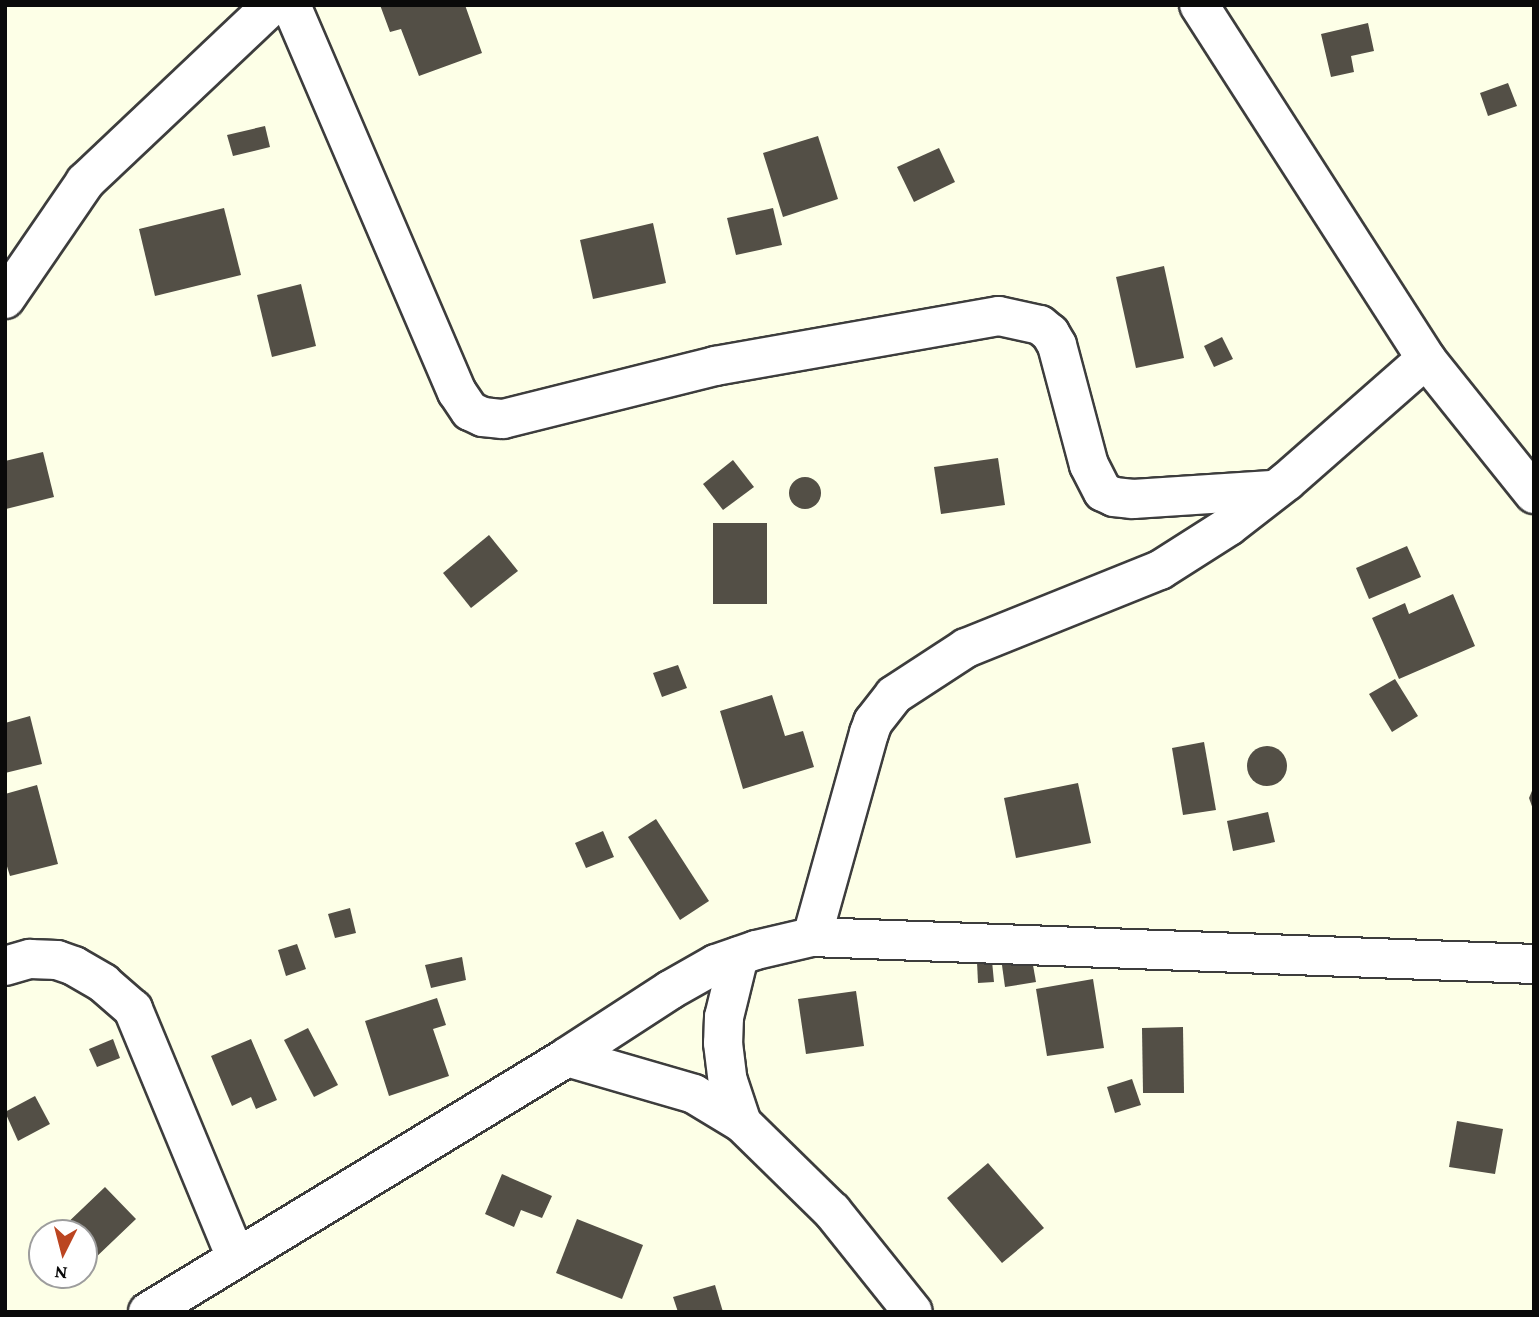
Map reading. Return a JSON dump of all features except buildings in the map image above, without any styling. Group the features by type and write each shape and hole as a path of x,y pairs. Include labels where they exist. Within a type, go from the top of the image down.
{"street":[{"path":"5,299 85,182 272,5"},
{"path":"291,5 457,392 470,411 483,417 503,419 715,366 999,316 1040,325 1057,345 1089,465 1103,492 1114,497 1133,499 1272,490"},
{"path":"1199,5 1426,359 1534,495"},
{"path":"812,937 869,733 873,722 894,695 966,649 1160,570 1229,526 1327,447 1426,359"},
{"path":"148,1312 567,1057 670,989 716,964 812,937 1534,964"},
{"path":"739,956 724,1017 723,1043 728,1081 742,1123"},
{"path":"5,966 30,959 65,963 103,983 133,1009 236,1258"},
{"path":"567,1057 694,1094 742,1123 832,1210 913,1312"}]}
